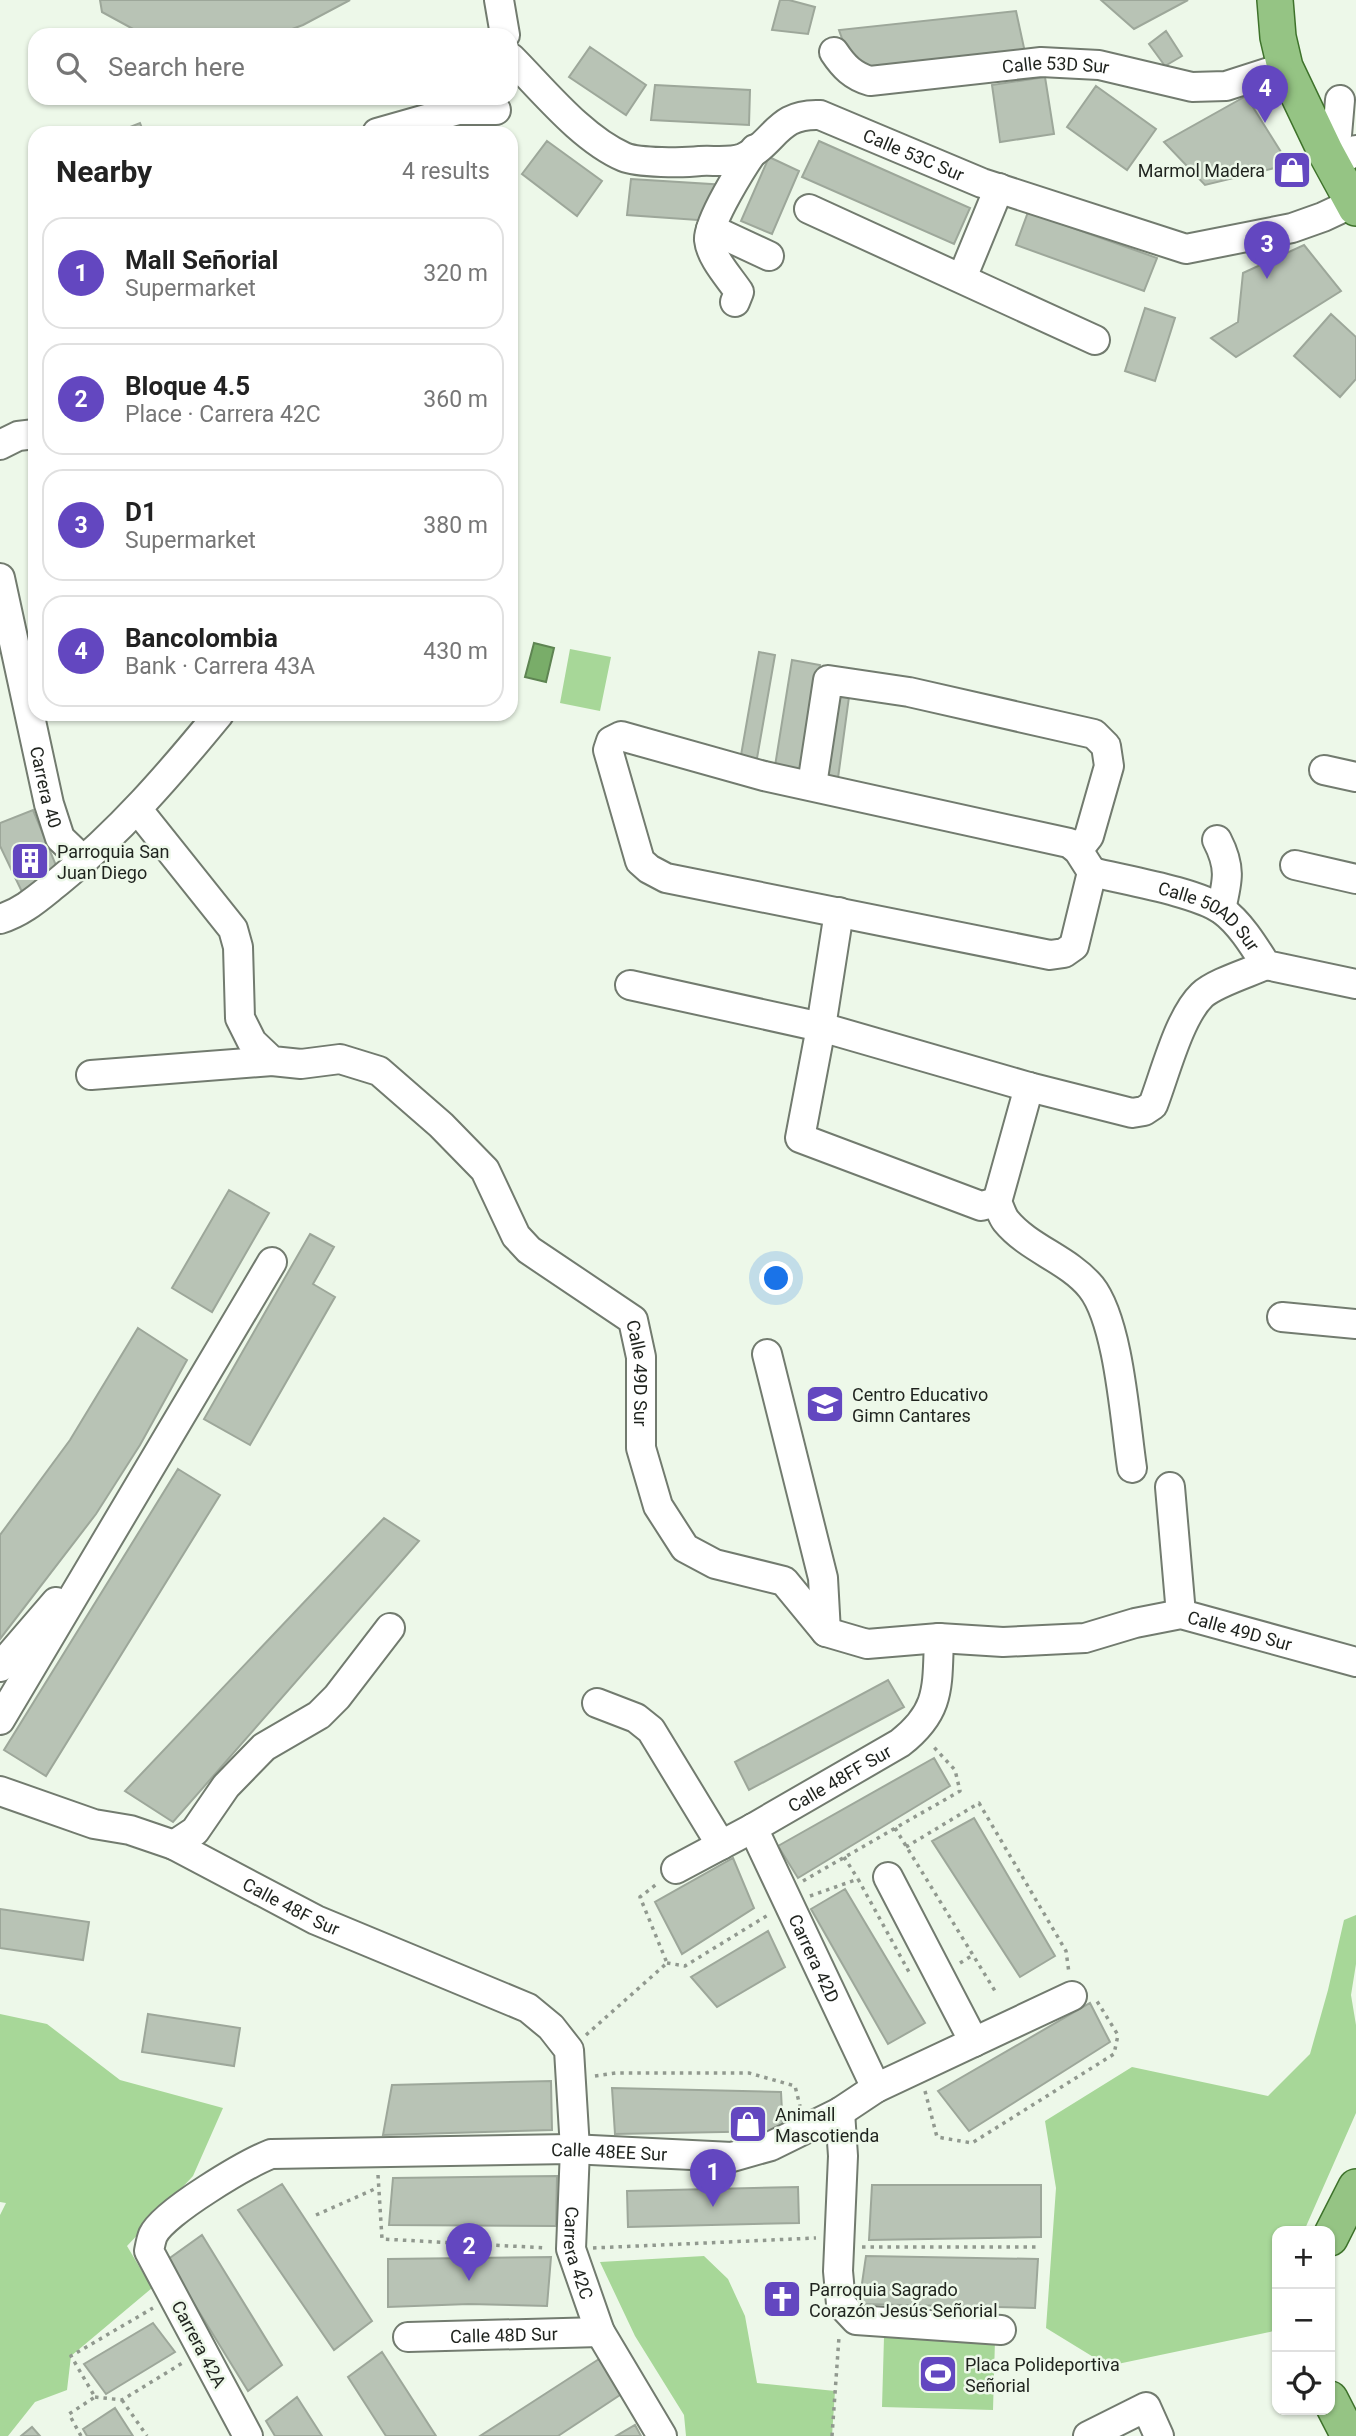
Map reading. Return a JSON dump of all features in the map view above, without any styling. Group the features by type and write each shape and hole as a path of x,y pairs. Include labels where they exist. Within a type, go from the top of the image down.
{"main road":[{"path":"1275,0 1278,37 1285,67 1339,156 1355,206"},
{"path":"1339,2234 1356,2187"},
{"path":"1335,2402 1356,2410"},
{"path":"1335,2409 1349,2436"}],"street":[{"path":"499,0 504,28"},
{"name":"Calle 53D Sur","path":"834,52 842,65 856,77 870,81 1041,62 1099,65 1192,87 1226,86 1285,67"},
{"name":"Calle 53C Sur","path":"518,65 583,129 626,158 685,162 741,158 793,118 802,114 820,115 999,188 1186,249 1236,246 1355,206"},
{"path":"1339,156 1337,135 1340,100"},
{"path":"402,126 458,110 494,114"},
{"path":"735,302 739,292 709,242 711,229 734,178 755,149"},
{"path":"962,278 999,188"},
{"path":"809,209 1095,340"},
{"path":"711,229 769,256"},
{"name":"Carrera 40","path":"0,578 28,694"},
{"path":"812,785 828,680 909,692 1094,734 1106,746 1109,766 1088,836 1073,946 1064,953 1050,955 839,912 800,1138 981,1206 997,1202"},
{"name":"Carrera 40","path":"34,721 49,804 60,838 84,862"},
{"path":"9,916 84,862 138,810 213,721"},
{"name":"Calle 50AD Sur","path":"839,912 666,878 649,869 640,861 608,750 611,741 621,736 764,776 1069,843 1085,861 1222,909 1266,965 1356,984"},
{"path":"1324,770 1356,777"},
{"path":"138,810 233,929 238,947 240,1018 252,1042 272,1060"},
{"path":"1217,840 1227,860 1228,882 1222,909"},
{"path":"1295,866 1356,879"},
{"path":"630,985 821,1027 1029,1087 1132,1113 1144,1111 1153,1105 1185,1019 1202,996 1220,984 1266,965"},
{"name":"Calle 49D Sur","path":"91,1076 272,1060 302,1064 340,1059 379,1071 441,1125 485,1170 516,1236 529,1250 632,1320 641,1357 641,1448 658,1506 685,1548 715,1564 784,1581 827,1632 867,1644 939,1639 1003,1642 1085,1638 1135,1623 1181,1614 1356,1661"},
{"path":"1029,1087 997,1202 1005,1220 1028,1241 1061,1262 1090,1286 1105,1309 1113,1339 1132,1468"},
{"path":"0,1720 272,1262"},
{"path":"1282,1317 1356,1324"},
{"path":"767,1354 823,1578 827,1632"},
{"path":"1170,1487 1181,1614"},
{"path":"0,1667 102,1550"},
{"path":"174,1845 195,1830 226,1786 264,1746 319,1715 337,1697 390,1628"},
{"name":"Calle 48FF Sur","path":"677,1869 900,1743 919,1728 931,1708 937,1686 939,1639"},
{"path":"597,1703 636,1718 652,1730 720,1845"},
{"name":"Calle 48F Sur","path":"0,1791 94,1824 130,1830 174,1845 316,1920 528,2008 551,2027 569,2050"},
{"name":"Carrera 42D","path":"753,1828 781,1902 876,2088"},
{"path":"888,1877 974,2042"},
{"name":"Calle 48EE Sur","path":"149,2252 153,2234 168,2217 252,2161 271,2154 575,2149 732,2157 771,2147 840,2112 876,2088 1072,1996"},
{"name":"Carrera 42C","path":"569,2050 575,2149 571,2249 600,2332 662,2436"},
{"path":"840,2112 843,2156 838,2271 848,2312 1001,2330"},
{"name":"Carrera 42A","path":"149,2252 248,2436"},
{"name":"Calle 48D Sur","path":"408,2337 600,2332"},
{"path":"1088,2436 1146,2407 1160,2436"}],"path":[{"path":"667,1963 684,1966 844,1857 960,1791 955,1770 931,1744"},
{"path":"906,1847 979,1803 1066,1951"},
{"path":"895,1828 995,1991"},
{"path":"844,1857 914,1981"},
{"path":"667,1963 640,1897 677,1869"},
{"path":"781,1902 858,1879"},
{"path":"774,1923 781,1902"},
{"path":"569,2050 667,1963"},
{"path":"919,2068 937,2137 972,2143 1114,2054 1118,2035 1096,1998 1072,1996"},
{"path":"570,2080 616,2073 749,2073 795,2086 800,2108"},
{"path":"316,2215 377,2188"},
{"path":"839,2247 1039,2247"},
{"path":"95,2398 71,2356 173,2296"},
{"path":"832,2436 848,2312"},
{"path":"80,2436 69,2414 95,2398 122,2400 202,2351"},
{"path":"122,2400 146,2436"}],"shaded area":[{"path":"534,643 554,648 546,682 525,677"},
{"path":"570,649 611,657 600,711 560,703"},
{"path":"1356,1915 1356,1964 1351,1995 1356,2025 1356,2113 1306,2226 1272,2226 1272,2331 1108,2366 1046,2328 1056,2188 1045,2121 1132,2067 1268,2096 1310,2054 1344,1920"},
{"path":"0,2014 47,2024 120,2080 223,2108 193,2176 127,2246 152,2288 71,2356 67,2390 35,2402 8,2436 0,2436 0,2215 6,2203 0,2202"},
{"path":"704,2256 728,2279 745,2316 757,2383 835,2391 832,2436 686,2436 684,2415 635,2336 600,2262"},
{"name":"Placa Polideportiva Señorial","path":"884,2337 995,2340 993,2410 882,2407"}],"building":[{"path":"100,0 350,0 295,28 131,28 102,12"},
{"path":"780,0 815,7 808,34 772,30"},
{"path":"1101,0 1188,0 1134,29"},
{"path":"1016,11 1026,57 853,70 839,30"},
{"path":"1166,31 1182,56 1165,66 1149,44"},
{"path":"590,47 646,85 626,115 569,77"},
{"path":"1045,77 1054,134 1000,142 992,85"},
{"path":"655,85 750,90 749,125 651,120"},
{"path":"1096,86 1156,129 1127,170 1067,127"},
{"path":"1246,96 1287,165 1205,185 1164,142"},
{"path":"547,141 602,181 577,216 522,174"},
{"path":"819,141 970,208 954,244 802,177"},
{"path":"769,157 799,171 772,234 741,221"},
{"path":"631,179 726,185 712,221 627,215"},
{"path":"1028,212 1157,258 1144,291 1016,245"},
{"path":"1304,245 1341,291 1236,357 1211,338 1238,322 1243,273"},
{"path":"1145,308 1175,318 1155,381 1125,371"},
{"path":"1331,314 1356,337 1356,379 1340,397 1294,356"},
{"path":"759,652 775,655 756,764 740,761"},
{"path":"792,660 820,665 803,770 775,766"},
{"path":"836,696 849,697 838,778 825,776"},
{"name":"Parroquia San Juan Diego","path":"33,810 60,875 24,896 0,846 0,823"},
{"path":"229,1190 269,1213 212,1312 172,1288"},
{"path":"310,1234 334,1247 313,1284 335,1297 250,1445 204,1419"},
{"path":"138,1328 187,1360 140,1445 96,1514 0,1639 0,1535 70,1440"},
{"path":"178,1469 220,1495 46,1776 4,1750"},
{"path":"384,1518 419,1541 173,1822 125,1791"},
{"path":"888,1680 904,1707 749,1790 735,1762"},
{"path":"934,1758 950,1786 798,1878 778,1846"},
{"path":"974,1818 1055,1956 1020,1977 932,1841"},
{"path":"733,1858 754,1908 682,1954 655,1902"},
{"path":"845,1889 925,2023 888,2044 811,1909"},
{"path":"0,1909 89,1922 83,1960 0,1948"},
{"path":"768,1931 785,1967 717,2007 691,1977"},
{"path":"1090,2003 1110,2042 969,2131 938,2091"},
{"path":"148,2014 240,2028 234,2066 142,2052"},
{"path":"551,2081 552,2130 383,2135 392,2085"},
{"path":"612,2088 781,2092 783,2131 615,2134"},
{"path":"557,2176 556,2226 389,2225 393,2178"},
{"path":"282,2184 372,2321 334,2350 238,2210"},
{"path":"872,2185 1041,2185 1041,2237 869,2240"},
{"path":"798,2187 799,2223 628,2227 627,2191"},
{"path":"202,2235 282,2365 248,2391 167,2260"},
{"path":"866,2256 1038,2259 1035,2308 859,2304"},
{"path":"551,2257 547,2306 469,2304 388,2307 388,2259"},
{"path":"153,2323 175,2352 106,2394 84,2364"},
{"path":"382,2352 436,2436 386,2436 348,2377"},
{"path":"599,2359 623,2393 558,2436 480,2436"},
{"path":"297,2397 322,2436 275,2436 266,2421"},
{"path":"115,2408 133,2436 87,2436 83,2429"},
{"path":"635,2425 641,2436 616,2436"},
{"path":"32,2427 40,2436 21,2436"}],"place":[{"name":"Bancolombia","path":"1265,123"},
{"name":"Marmol Madera","path":"1292,170"},
{"name":"D1","path":"1267,279"},
{"name":"Parroquia San Juan Diego","path":"30,861"},
{"name":"Centro Educativo Gimn Cantares","path":"825,1404"},
{"name":"Animall Mascotienda","path":"748,2124"},
{"name":"Mall Señorial","path":"713,2207"},
{"name":"Bloque 4.5","path":"469,2281"},
{"name":"Parroquia Sagrado Corazón Jesús Señorial","path":"782,2299"},
{"name":"Placa Polideportiva Señorial","path":"938,2374"}]}
